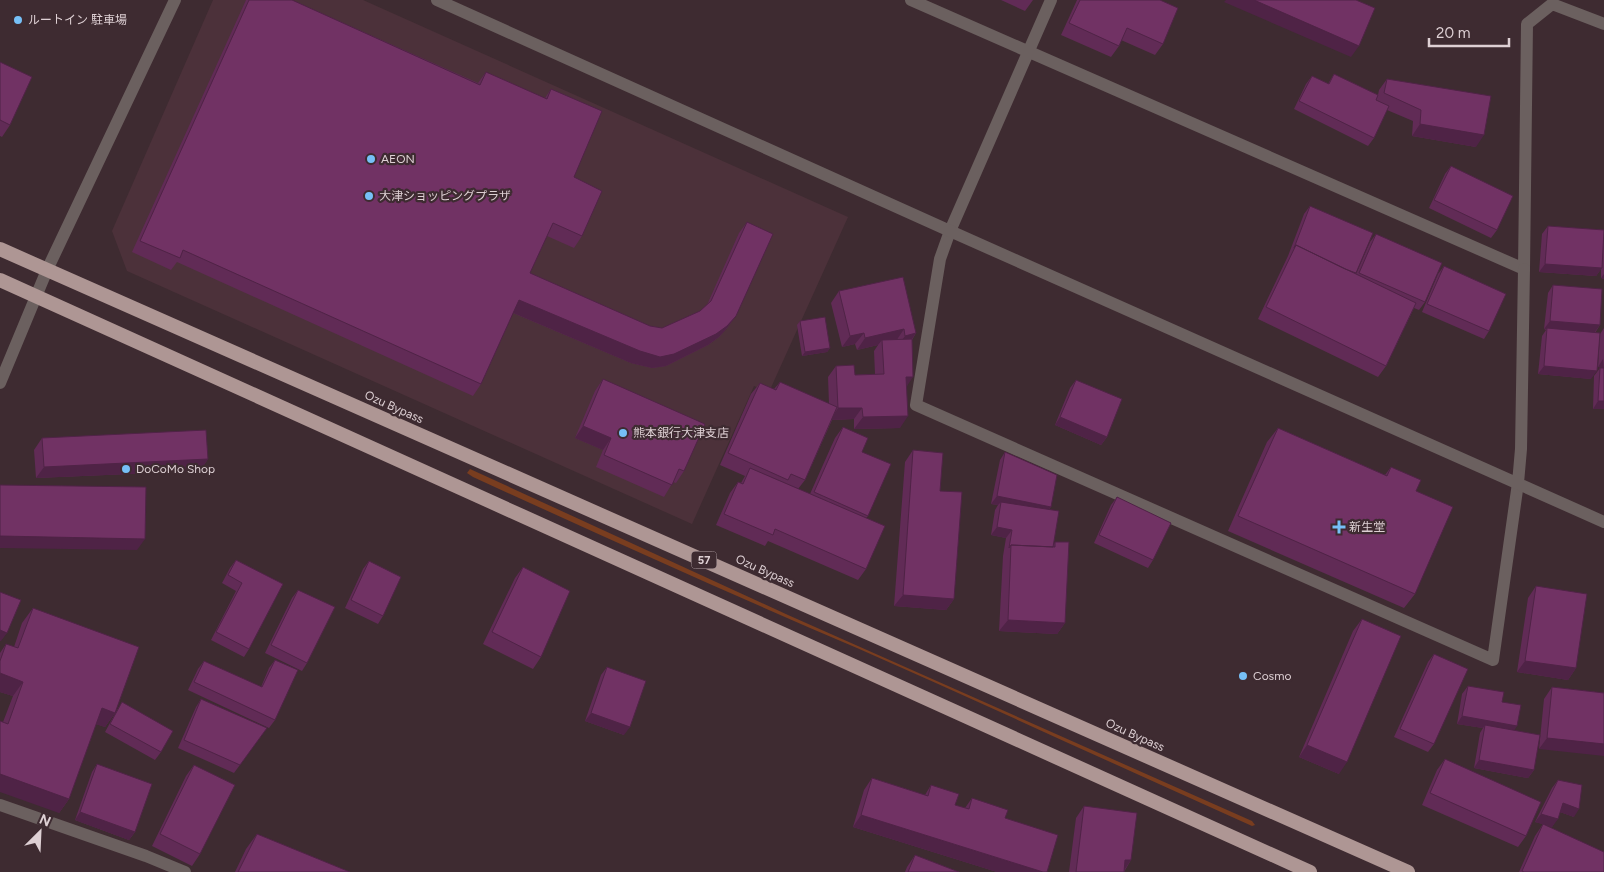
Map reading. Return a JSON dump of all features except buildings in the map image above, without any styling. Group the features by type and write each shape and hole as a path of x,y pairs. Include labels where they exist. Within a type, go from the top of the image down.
{"highway":[{"name":"Ozu Bypass","path":"0,249 1408,872"},
{"path":"0,280 1310,872"}],"street":[{"path":"0,383 47,270 175,0"},
{"path":"437,0 1604,522"},
{"path":"911,0 1524,269"},
{"path":"1051,0 950,231 940,259 916,405 1493,660 1518,484 1521,449 1527,24 1552,4 1604,24"},
{"path":"0,806 146,856 184,872"}],"shaded area":[{"path":"213,0 363,0 848,217 769,392 754,386 692,524 127,271 112,231"},
{"path":"470,469 788,615 1252,821 1255,825 1252,826 473,477 467,473"}],"place":[{"name":"ルートイン 駐車場","path":"18,20"},
{"name":"AEON","path":"371,159"},
{"name":"大津ショッピングプラザ","path":"369,196"},
{"name":"熊本銀行大津支店","path":"623,433"},
{"name":"DoCoMo Shop","path":"126,469"},
{"name":"新生堂","path":"1339,527"},
{"name":"Cosmo","path":"1243,676"}]}
